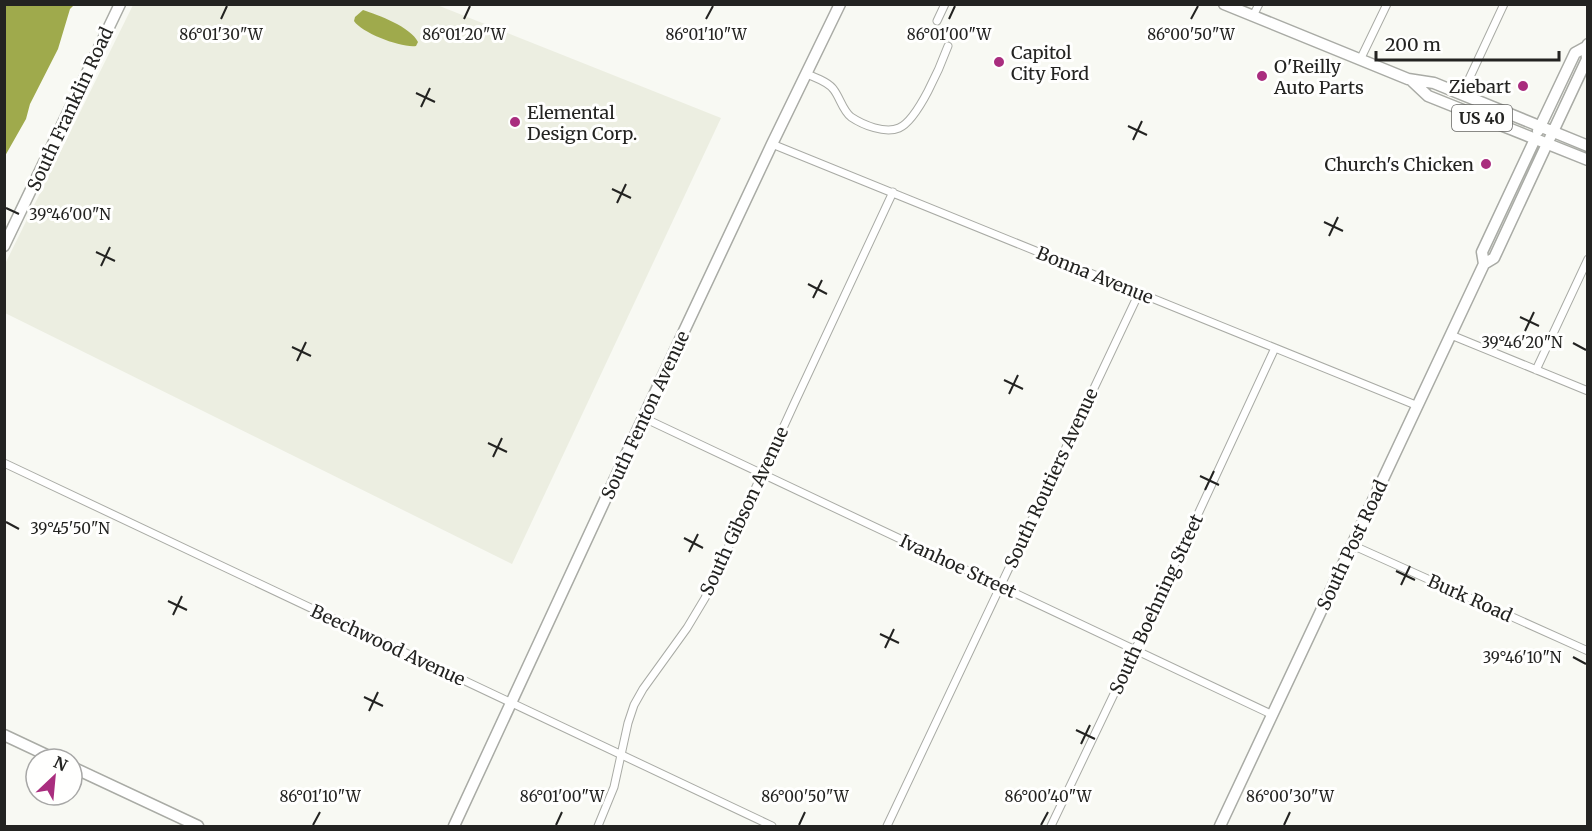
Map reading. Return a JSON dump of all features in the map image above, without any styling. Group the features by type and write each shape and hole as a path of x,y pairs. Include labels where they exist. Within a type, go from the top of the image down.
{"main road":[{"name":"South Franklin Road","path":"4,246 120,4"},
{"name":"South Fenton Avenue","path":"454,826 772,144 840,4"},
{"name":"US 40","path":"1224,4 1411,80 1434,83 1462,94 1542,134 1587,160"},
{"path":"1542,134 1575,53 1587,46"},
{"name":"US 40","path":"1411,80 1428,96 1542,134 1587,146"},
{"name":"South Post Road","path":"1220,826 1484,264 1494,258 1508,227 1506,218 1542,134"},
{"name":"South Post Road","path":"1484,264 1482,252 1542,134"},
{"path":"4,735 30,747"},
{"path":"84,773 198,826"}],"street":[{"path":"937,21 945,4"},
{"path":"1253,16 1259,4"},
{"path":"1360,60 1387,4"},
{"path":"1462,94 1504,4"},
{"path":"807,74 833,87 852,117 873,127 895,130 908,122 921,103 942,63 948,46"},
{"name":"Bonna Avenue","path":"772,144 1418,406"},
{"name":"South Gibson Avenue","path":"598,826 610,798 629,718 636,702 702,604 893,192"},
{"path":"1536,370 1587,259"},
{"name":"South Routiers Avenue","path":"887,826 1139,292"},
{"path":"1451,335 1587,391"},
{"name":"South Boehning Street","path":"1051,826 1275,348"},
{"name":"Ivanhoe Street","path":"644,418 1273,715"},
{"name":"Beechwood Avenue","path":"4,463 772,826"},
{"name":"Burk Road","path":"1352,545 1587,651"}],"shaded area":[{"path":"5,4 74,5 70,9 58,49 30,104 26,119 5,156"},
{"path":"133,5 437,5 721,118 512,564 5,313 4,266"},
{"path":"363,10 394,22 409,31 418,42 416,46 392,42 358,26 354,21 355,17"}],"place":[{"name":"Capitol City Ford","path":"999,62"},
{"name":"O'Reilly Auto Parts","path":"1262,76"},
{"name":"Ziebart","path":"1523,86"},
{"name":"Elemental Design Corp.","path":"515,122"},
{"name":"Church's Chicken","path":"1486,164"}]}
